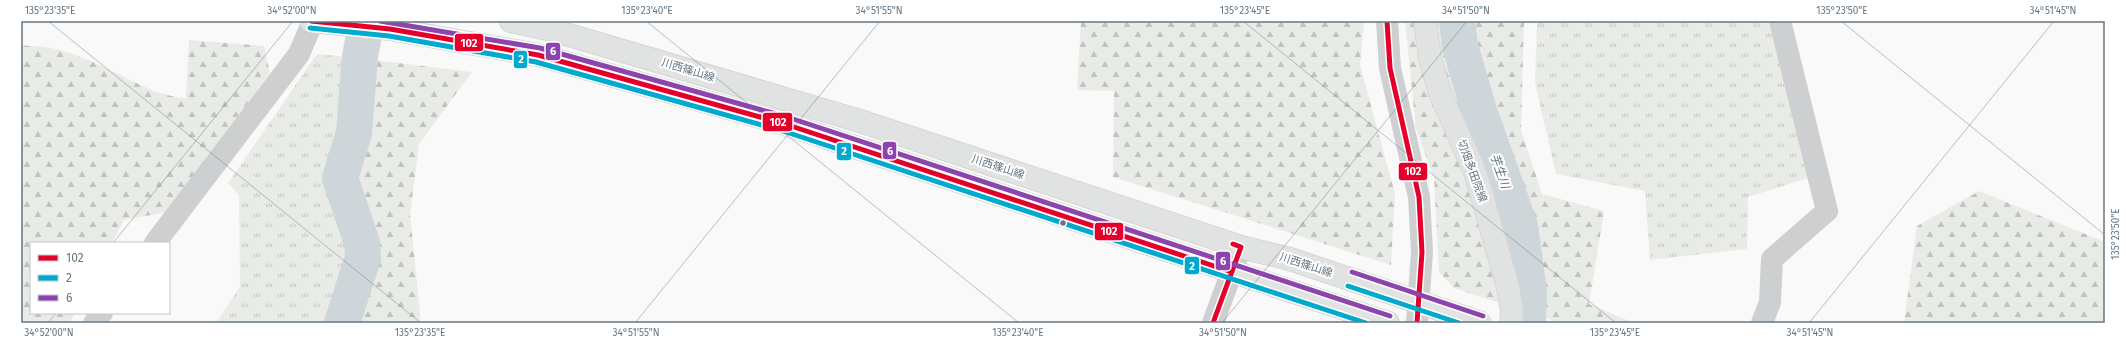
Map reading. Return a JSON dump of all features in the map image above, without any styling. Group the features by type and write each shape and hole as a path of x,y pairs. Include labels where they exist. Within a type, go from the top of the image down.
{"main road":[{"path":"312,21 390,29 538,55 785,124 1388,323"},
{"name":"川西篠山線","path":"511,21 552,30 860,122 1241,247 1290,259 1481,323"},
{"name":"切畑多田院線","path":"1425,21 1430,58 1440,93 1475,172 1506,279 1512,312 1511,323"}],"street":[{"path":"156,242 299,54 312,21"},
{"path":"1386,21 1390,68 1419,197 1422,252 1417,323"},
{"path":"1762,323 1770,302 1772,259 1827,211 1780,21"},
{"path":"1213,323 1241,247"},
{"path":"94,323 101,314"}],"green space":[{"path":"1081,21 1364,21 1360,65 1395,194 1391,265 1113,177 1114,91 1077,90"},
{"path":"1405,21 1524,21 1521,130 1542,194 1604,211 1589,304 1634,323 1560,323 1454,288 1439,272 1434,178 1416,129"},
{"path":"1537,21 1768,21 1818,175 1748,197 1747,249 1650,260 1645,191 1556,174 1535,83"},
{"path":"189,40 264,46 270,73 167,212 124,220 113,242 30,242 30,314 74,314 69,323 21,323 21,46 39,46 74,54 156,92 186,99"},
{"path":"317,54 349,57 335,197 357,256 337,320 338,323 216,323 240,287 239,195 228,183"},
{"path":"349,57 472,72 419,144 410,214 421,323 338,323 337,320 357,256 335,197"},
{"path":"1979,191 2105,242 2105,323 1904,323 1917,226"}],"waterway":[{"path":"342,323 363,258 362,243 340,178 354,133 360,56 367,21"},
{"name":"芋生川","path":"1457,21 1460,46 1479,111 1520,226 1529,293 1528,323"}],"transit line":[{"name":"102","path":"311,21 390,29 538,55 785,124 1232,272"},
{"name":"6","path":"380,21 540,48 787,117 1390,316"},
{"name":"102","path":"1387,21 1390,68 1419,197 1422,252 1417,323"},
{"name":"2","path":"310,28 389,36 536,62 783,131 1366,323"},
{"name":"102","path":"1213,323 1241,247 1233,244"},
{"name":"6","path":"1352,272 1483,316"},
{"name":"2","path":"1348,286 1459,323"}]}
